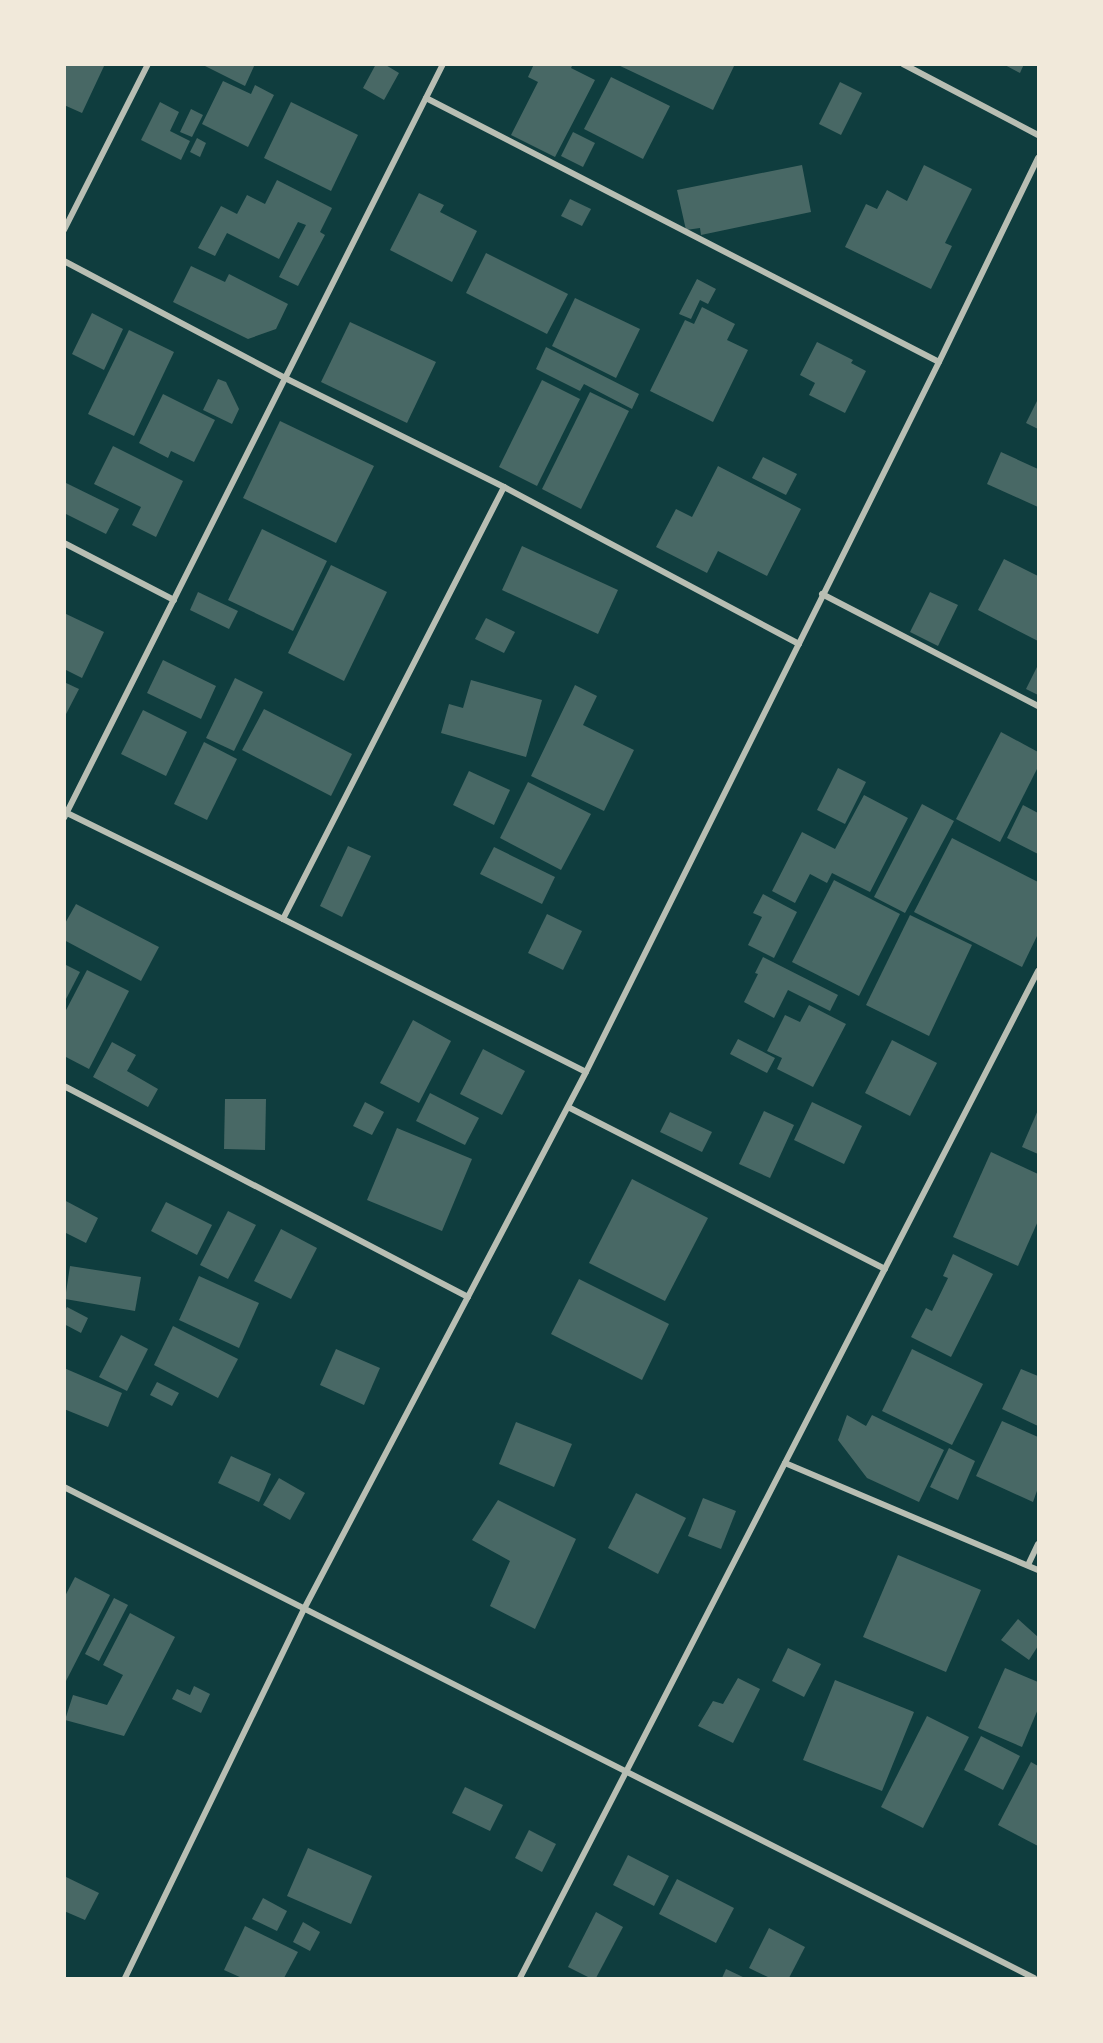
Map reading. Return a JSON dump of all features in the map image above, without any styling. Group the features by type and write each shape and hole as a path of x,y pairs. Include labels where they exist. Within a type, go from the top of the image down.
{"street":[{"path":"64,230 148,64"},
{"path":"443,64 65,814 283,919 586,1072"},
{"path":"903,64 1038,135"},
{"path":"426,98 939,362"},
{"path":"125,1978 304,1609 586,1072 1038,158"},
{"path":"64,261 285,378 504,487 799,644"},
{"path":"283,919 504,487"},
{"path":"64,543 174,600"},
{"path":"822,594 1038,706"},
{"path":"520,1978 1038,971"},
{"path":"64,1086 468,1297"},
{"path":"568,1107 885,1269"},
{"path":"785,1463 1038,1570"},
{"path":"64,1487 1034,1978"},
{"path":"1028,1564 1038,1544"}],"building":[{"path":"64,64 105,64 82,113 64,105"},
{"path":"201,64 255,64 245,86"},
{"path":"376,64 384,64 399,73 384,100 363,88"},
{"path":"534,64 573,64 571,68 595,80 555,157 511,135 538,82 528,77"},
{"path":"616,64 735,64 713,110"},
{"path":"1003,64 1024,64 1020,73"},
{"path":"611,77 670,106 643,159 584,129"},
{"path":"223,81 251,94 255,85 274,95 248,147 202,124"},
{"path":"840,82 862,93 841,135 819,124"},
{"path":"160,102 179,112 170,131 190,141 181,160 141,140"},
{"path":"291,102 358,135 331,191 264,158"},
{"path":"191,109 203,115 192,137 180,132"},
{"path":"573,132 595,143 583,167 561,156"},
{"path":"197,138 206,143 200,157 190,152"},
{"path":"802,165 811,212 701,235 700,228 686,230 677,190"},
{"path":"924,165 972,189 945,243 952,246 931,289 845,247 866,204 877,209 887,190 907,201"},
{"path":"277,180 332,208 320,232 325,235 298,286 279,277 306,225 298,222 279,259 227,233 215,256 198,248 221,206 237,214 247,195 265,204"},
{"path":"419,193 444,205 440,212 477,231 452,282 390,250"},
{"path":"570,199 591,209 582,226 561,216"},
{"path":"486,253 568,294 547,334 466,293"},
{"path":"191,266 225,282 229,274 288,304 276,329 248,339 173,302"},
{"path":"697,279 716,289 708,304 700,300 691,319 679,314"},
{"path":"575,298 640,329 616,378 552,346"},
{"path":"702,307 735,324 727,340 748,350 713,422 650,391 685,320 694,324"},
{"path":"92,313 123,329 104,370 72,354"},
{"path":"350,322 436,362 407,423 321,382"},
{"path":"129,330 174,352 134,436 88,414"},
{"path":"817,342 853,360 851,363 866,371 845,413 809,395 815,383 800,375"},
{"path":"546,347 639,394 632,409 584,384 580,391 536,369"},
{"path":"218,379 226,382 239,409 232,424 203,410"},
{"path":"542,380 580,399 537,486 499,467"},
{"path":"590,392 629,411 581,509 542,489"},
{"path":"163,394 215,420 194,462 171,451 168,458 139,443"},
{"path":"1038,399 1038,429 1026,423"},
{"path":"280,421 374,466 336,543 243,498"},
{"path":"113,446 183,481 156,537 132,525 141,507 94,484"},
{"path":"1001,452 1038,469 1038,507 987,484"},
{"path":"763,457 797,474 786,495 752,478"},
{"path":"718,466 801,509 767,576 718,551 707,573 656,547 676,509 692,517"},
{"path":"64,482 119,509 106,534 64,513"},
{"path":"262,529 327,561 293,631 228,600"},
{"path":"522,546 618,590 598,634 502,590"},
{"path":"1004,559 1038,576 1038,641 978,610"},
{"path":"331,565 387,592 344,681 288,653"},
{"path":"198,592 238,611 229,629 190,610"},
{"path":"930,592 958,605 938,646 910,632"},
{"path":"64,613 104,632 82,678 64,669"},
{"path":"486,618 515,632 504,653 475,639"},
{"path":"163,660 216,686 201,719 147,693"},
{"path":"1038,665 1038,695 1026,689"},
{"path":"235,678 263,692 234,751 206,738"},
{"path":"471,680 542,700 526,757 441,733 449,704 463,708"},
{"path":"64,682 79,689 64,718"},
{"path":"575,685 597,696 583,725 634,750 604,811 531,776"},
{"path":"264,709 352,754 331,796 242,750"},
{"path":"143,710 187,732 166,776 121,754"},
{"path":"1001,732 1038,752 1038,767 1000,842 956,819"},
{"path":"204,742 237,759 207,820 174,804"},
{"path":"838,768 866,782 845,824 817,810"},
{"path":"469,771 510,790 494,825 453,805"},
{"path":"528,782 591,814 561,870 500,838"},
{"path":"864,795 908,818 870,892 832,873 827,883 810,874 795,903 772,891 802,832 835,849"},
{"path":"922,804 954,821 905,913 874,897"},
{"path":"1023,805 1038,813 1038,854 1007,838"},
{"path":"952,838 1038,882 1038,934 1022,967 914,912"},
{"path":"348,846 371,856 342,917 320,906"},
{"path":"494,847 555,877 542,904 480,874"},
{"path":"834,880 900,914 859,996 792,962"},
{"path":"763,894 797,912 774,958 748,945 762,917 753,913"},
{"path":"76,904 159,947 141,981 64,940 64,925"},
{"path":"547,914 582,931 563,970 528,953"},
{"path":"910,915 972,945 929,1036 866,1005"},
{"path":"763,957 838,995 830,1011 788,990 774,1018 744,1002 758,974 755,973"},
{"path":"64,964 80,972 64,1003"},
{"path":"87,970 129,991 89,1069 64,1056 64,1014"},
{"path":"809,1005 846,1024 813,1087 777,1069 782,1058 767,1051 785,1015 800,1022"},
{"path":"413,1020 451,1041 419,1103 380,1083"},
{"path":"738,1039 775,1058 767,1073 730,1054"},
{"path":"892,1040 937,1063 910,1116 865,1093"},
{"path":"112,1042 136,1055 127,1071 158,1089 148,1107 93,1077"},
{"path":"483,1049 525,1071 502,1115 460,1094"},
{"path":"430,1093 479,1118 465,1145 416,1121"},
{"path":"225,1099 266,1099 265,1150 224,1149"},
{"path":"365,1102 384,1112 372,1135 353,1126"},
{"path":"812,1102 862,1126 844,1164 794,1140"},
{"path":"1038,1110 1038,1154 1022,1147"},
{"path":"764,1111 794,1125 770,1178 739,1164"},
{"path":"670,1112 712,1132 702,1152 660,1132"},
{"path":"397,1128 472,1159 442,1231 367,1200"},
{"path":"991,1152 1038,1174 1038,1221 1018,1266 953,1237"},
{"path":"632,1179 708,1218 665,1301 589,1263"},
{"path":"64,1200 98,1218 86,1243 64,1232"},
{"path":"166,1202 212,1225 197,1255 151,1231"},
{"path":"228,1211 256,1225 228,1279 200,1265"},
{"path":"281,1229 317,1248 291,1299 254,1281"},
{"path":"953,1254 993,1274 951,1357 911,1337 926,1308 932,1311 948,1278 943,1276"},
{"path":"70,1266 141,1277 135,1311 65,1299"},
{"path":"199,1276 259,1303 239,1348 179,1320"},
{"path":"579,1279 669,1324 642,1380 551,1334"},
{"path":"67,1307 88,1318 81,1333 64,1324 64,1313"},
{"path":"173,1326 238,1359 218,1398 154,1365"},
{"path":"121,1335 148,1349 127,1391 99,1377"},
{"path":"336,1349 380,1368 364,1405 320,1385"},
{"path":"912,1349 983,1384 952,1445 882,1411"},
{"path":"64,1368 122,1393 108,1427 64,1409"},
{"path":"1021,1369 1038,1376 1038,1426 1002,1409"},
{"path":"157,1382 179,1393 172,1406 150,1395"},
{"path":"847,1415 866,1426 872,1415 944,1450 919,1502 867,1478 838,1440"},
{"path":"1002,1421 1038,1437 1038,1488 1033,1502 976,1476"},
{"path":"516,1422 572,1444 554,1487 499,1464"},
{"path":"949,1448 975,1461 958,1500 930,1487"},
{"path":"231,1456 271,1474 259,1502 218,1483"},
{"path":"279,1478 305,1493 290,1520 263,1505"},
{"path":"636,1493 686,1518 658,1574 608,1548"},
{"path":"703,1498 736,1511 721,1549 688,1536"},
{"path":"498,1500 576,1539 535,1629 490,1606 510,1561 472,1540"},
{"path":"898,1555 981,1590 946,1672 863,1637"},
{"path":"75,1577 110,1595 66,1681 64,1680 64,1598"},
{"path":"114,1598 128,1605 99,1661 85,1654"},
{"path":"130,1613 175,1637 124,1736 65,1720 73,1695 107,1705 123,1675 103,1665"},
{"path":"1018,1619 1038,1637 1038,1646 1029,1660 1001,1640"},
{"path":"788,1648 821,1664 804,1697 772,1681"},
{"path":"1005,1668 1038,1682 1038,1709 1022,1747 978,1728"},
{"path":"738,1678 760,1689 733,1743 698,1726 713,1701 723,1704"},
{"path":"835,1680 914,1712 882,1791 803,1760"},
{"path":"194,1686 210,1694 201,1713 172,1699 177,1689 190,1695"},
{"path":"927,1716 969,1737 923,1828 881,1807"},
{"path":"981,1736 1020,1756 1003,1790 964,1770"},
{"path":"1031,1762 1038,1766 1038,1846 998,1825"},
{"path":"465,1787 503,1805 490,1831 452,1813"},
{"path":"529,1830 556,1844 542,1872 515,1858"},
{"path":"308,1848 372,1876 351,1924 287,1896"},
{"path":"628,1855 669,1876 654,1906 613,1885"},
{"path":"64,1876 99,1893 85,1920 64,1911"},
{"path":"677,1879 734,1908 716,1943 659,1914"},
{"path":"263,1898 287,1911 277,1931 252,1919"},
{"path":"596,1912 623,1927 596,1978 590,1978 568,1967"},
{"path":"303,1922 320,1932 310,1951 293,1942"},
{"path":"245,1926 298,1952 284,1978 242,1978 224,1970"},
{"path":"769,1928 805,1947 789,1978 770,1978 749,1968"},
{"path":"726,1969 745,1978 722,1978"}]}
